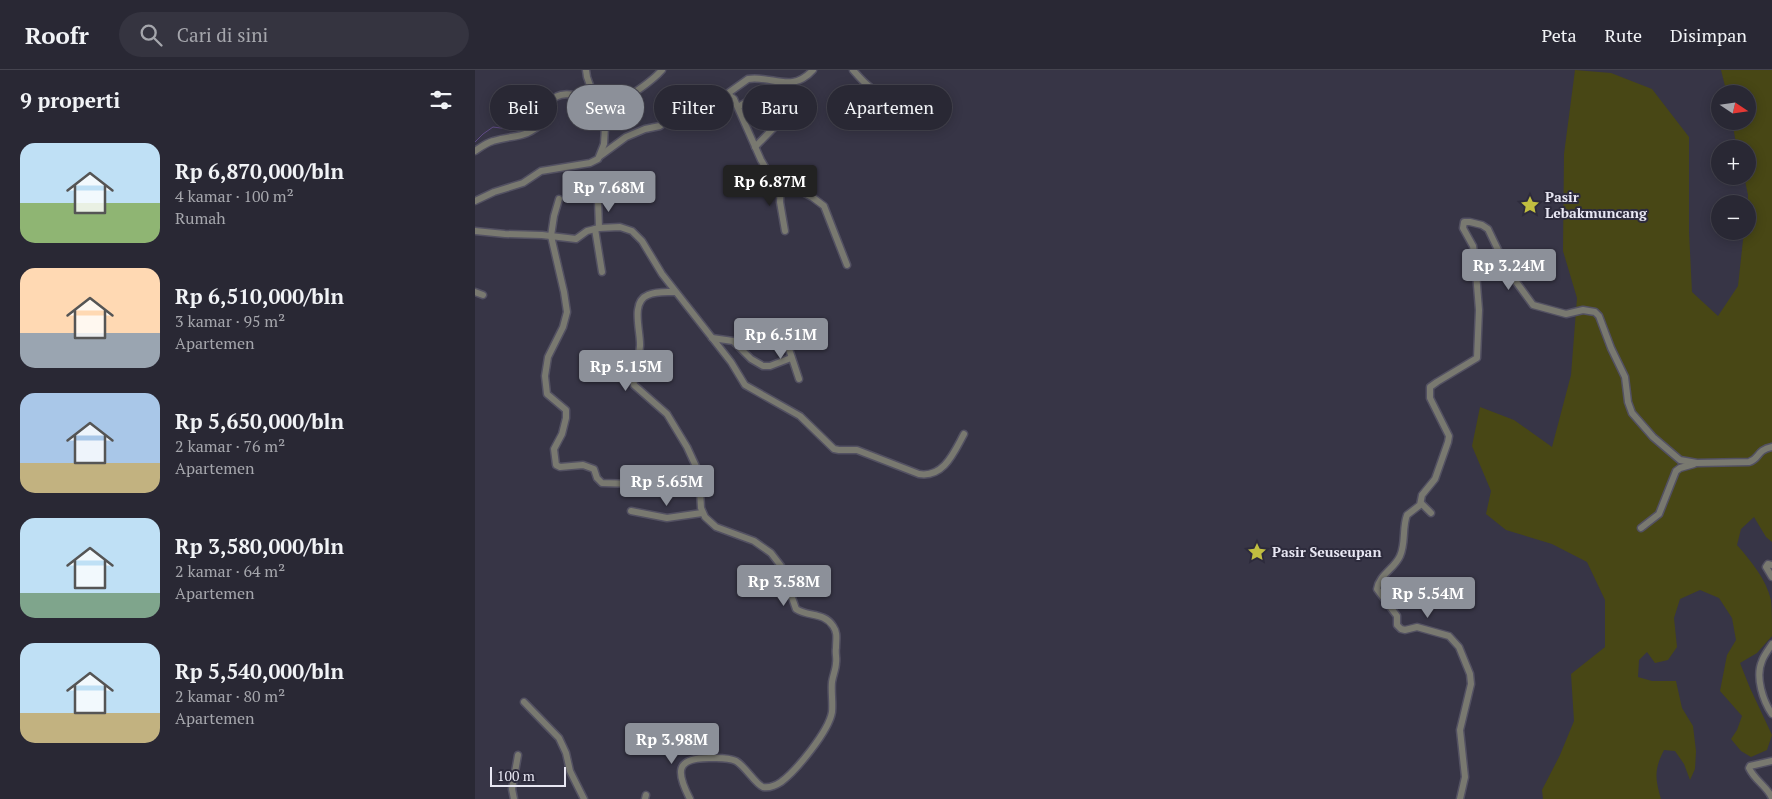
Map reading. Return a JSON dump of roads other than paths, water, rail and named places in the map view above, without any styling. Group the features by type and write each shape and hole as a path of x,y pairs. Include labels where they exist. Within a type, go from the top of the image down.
{"street":[{"path":"586,70 590,85"},
{"path":"643,85 662,70"},
{"path":"733,90 749,78 792,82 803,79 813,70"},
{"path":"853,70 867,85"},
{"path":"475,151 493,141 523,136 530,132 544,121 547,104 559,95 567,94"},
{"path":"733,98 765,169 781,181 812,197 823,206 847,266"},
{"path":"738,108 743,105"},
{"path":"475,201 494,192 523,184 541,171 590,163 631,135 654,127"},
{"path":"600,156 604,144 605,130"},
{"path":"755,148 772,130"},
{"path":"781,181 780,202 785,231"},
{"path":"559,199 551,236 567,309 563,326 548,357 545,376 547,394 566,411 562,434 555,448 556,465 560,467 589,466 594,469 597,478 602,483 635,484"},
{"path":"597,200 597,228 602,272"},
{"path":"1460,799 1465,777 1460,730 1471,684 1470,674 1459,647 1453,639 1445,634 1417,627 1401,629 1397,625 1397,616 1377,589 1379,583 1400,556 1407,515 1421,503 1422,495 1435,479 1449,438 1430,398 1430,387 1477,358 1478,290 1473,246 1463,228 1463,224 1466,222 1482,225 1488,229 1500,254 1511,266 1514,279 1533,305 1566,314 1583,310 1595,312 1599,316 1615,358 1625,377 1628,402 1632,414 1653,437 1678,459 1697,463 1752,461 1756,459 1761,450 1772,447"},
{"path":"475,231 578,239 585,232 597,228 620,227 633,232 647,248 675,292 713,338 743,383 801,416 824,441 836,449 855,450 919,474 930,474 938,472 947,463 964,434"},
{"path":"475,292 483,295"},
{"path":"675,292 648,295 641,301 637,312 640,348 634,383 641,392 667,414 687,447 699,473 702,513 707,521 716,527 754,541 771,553 781,566 797,609 824,618 835,628 837,636 835,648 837,664 832,682 833,700 830,718 816,744 782,782 770,787 760,786 746,769 733,759 691,759 683,766 680,774 690,799"},
{"path":"784,334 799,379"},
{"path":"713,338 733,341 751,358 763,366 770,366 791,358"},
{"path":"1641,528 1659,514 1676,471 1697,463"},
{"path":"1421,503 1431,512"},
{"path":"631,511 667,518 702,513"},
{"path":"1772,565 1768,564 1766,567 1772,577"},
{"path":"1772,644 1762,661 1759,677 1765,700 1772,714"},
{"path":"524,702 559,738 566,753 570,771 585,799"},
{"path":"514,799 512,788 518,755"},
{"path":"1772,761 1756,764 1749,768 1754,778 1767,788 1772,798"}],"waterway":[{"path":"475,142 490,129"}],"place":[{"name":"Pasir Lebakmuncang","path":"1530,205"},
{"name":"Pasir Seuseupan","path":"1257,552"}]}
